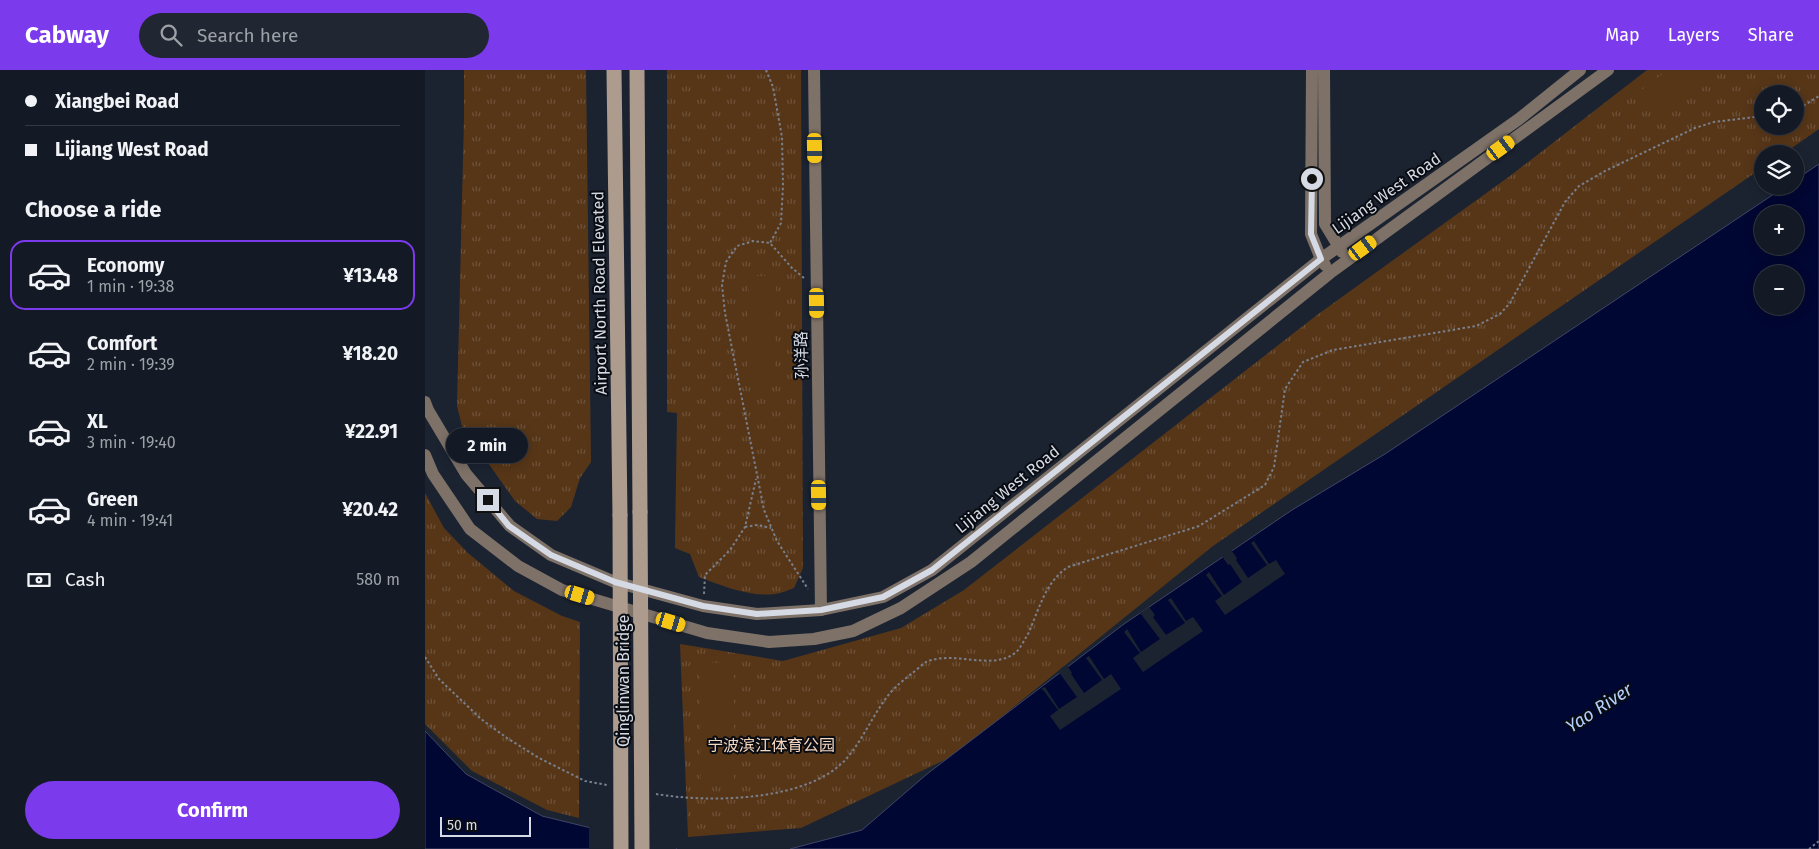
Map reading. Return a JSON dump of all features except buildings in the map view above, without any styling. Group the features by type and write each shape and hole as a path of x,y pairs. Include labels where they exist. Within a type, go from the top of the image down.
{"highway":[{"name":"Airport North Road Elevated","path":"614,70 619,515"},
{"name":"Qinglinwan Bridge","path":"637,70 642,849"},
{"name":"Qinglinwan Bridge","path":"619,515 621,849"}],"main road":[{"name":"孙洋路","path":"814,70 821,610"},
{"path":"1312,70 1311,234 1321,259 1331,272"},
{"path":"1324,70 1325,224 1348,260"},
{"name":"Lijiang West Road","path":"425,402 466,474 509,526 551,555 615,582 703,606 757,614 821,610 883,597 932,570 1321,259 1519,119 1580,70"},
{"name":"Lijiang West Road","path":"425,455 433,474 470,528 519,566 562,590 707,634 769,642 814,639 853,631 901,608 971,562 1331,272 1608,70"}],"path":[{"path":"766,70 773,87 782,137 783,186 781,223 770,242"},
{"path":"1804,105 1819,96"},
{"path":"651,793 679,798 724,798 767,795 814,781 830,774 847,758 891,692 925,663 954,657 997,660 1016,652 1024,642 1051,582 1068,567 1199,526 1265,485 1274,468 1285,388 1303,362 1333,350 1476,326 1500,314 1510,303 1565,202 1579,186 1605,171 1695,128 1714,122 1754,117"},
{"path":"817,284 806,280 792,268 770,242 753,241 737,246 726,262 722,285 725,313 764,510 777,541 821,610"},
{"path":"703,606 705,575 730,550 745,527 757,477"},
{"path":"745,527 757,525 771,528"},
{"path":"425,657 439,679 481,719 507,738 539,758 585,781 613,786"},
{"path":"1809,849 1819,841"}],"green space":[{"path":"464,70 586,70 591,462 580,478 571,507 557,521 537,519 515,501 462,426 457,406"},
{"path":"667,70 801,70 803,568 794,588 778,594 746,592 699,577 690,554 675,548 677,413 667,412"},
{"name":"宁波滨江体育公园","path":"1647,70 1819,70 1819,129 1796,145 1754,145 1754,174 1213,546 953,756 801,828 688,837 680,644 783,661 901,628 964,590 1317,315 1510,176"},
{"path":"1668,70 1708,70 1713,76 1660,117 1640,91"},
{"path":"749,276 776,276 775,385 747,385"},
{"path":"425,493 444,528 468,553 514,591 562,616 580,622 579,818 547,810 472,771 425,724"},
{"path":"700,663 734,663 734,785 701,785"}],"water":[{"name":"Yao River","path":"1819,164 1819,849 790,849 862,830 927,774 1124,624 1292,510 1385,454 1754,207 1754,255 1804,255 1804,205 1758,205 1773,195 1804,195 1804,174"},
{"path":"425,731 466,774 542,816 677,849 425,849"}],"pier":[{"path":"1254,541 1269,564 1276,560 1285,574 1225,615 1215,601 1222,596 1206,575 1209,572 1224,595 1242,582 1222,556 1231,550 1248,578 1267,565 1251,543"},
{"path":"1171,598 1186,621 1193,617 1203,631 1143,672 1133,658 1140,653 1124,632 1127,629 1141,652 1160,639 1140,613 1149,607 1155,615 1153,617 1166,635 1185,623 1168,600"},
{"path":"1089,656 1104,679 1111,674 1121,689 1060,730 1050,716 1058,710 1041,689 1045,687 1059,709 1077,697 1058,671 1067,665 1084,693 1102,680 1086,658"},
{"path":"589,825 676,846 676,849 589,849"}],"route":[{"path":"488,500 509,526 551,555 615,582 703,606 757,614 821,610 883,597 932,570 1321,259 1311,234 1312,179"}]}
